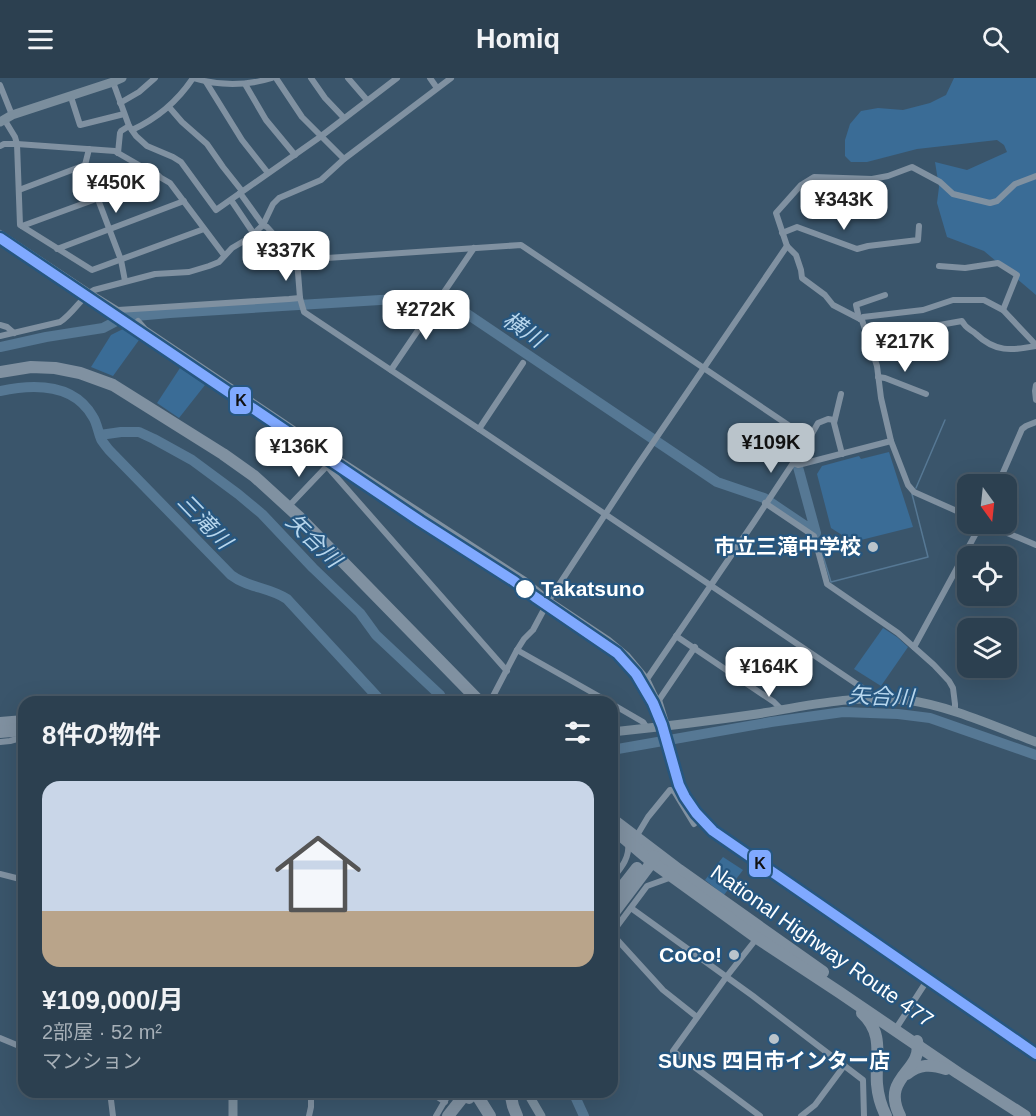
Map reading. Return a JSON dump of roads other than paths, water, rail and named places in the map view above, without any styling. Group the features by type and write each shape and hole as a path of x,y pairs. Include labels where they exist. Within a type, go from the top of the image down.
{"highway":[{"path":"0,372 31,367 55,368 80,373 113,385 223,454 254,476 288,507 474,696"},
{"path":"0,723 18,722"},
{"path":"0,732 18,730"},
{"name":"National Highway Route 477","path":"618,825 672,877 757,938 897,1029"},
{"name":"National Highway Route 477","path":"618,831 632,839"},
{"path":"618,893 651,857"},
{"path":"618,906 651,857"},
{"name":"National Highway Route 477","path":"651,857 761,929 918,1047 1010,1105"},
{"path":"839,992 866,1016 876,1035 879,1054 877,1087 886,1116"},
{"path":"879,1054 887,1037 897,1029 913,1033 918,1047 916,1057 895,1089 894,1102 900,1116"},
{"name":"National Highway Route 477","path":"913,1033 1025,1116"},
{"path":"895,1089 908,1073 920,1067 938,1066 958,1073"},
{"path":"448,1116 466,1098"},
{"path":"454,1116 467,1098"},
{"path":"473,1098 484,1116"},
{"path":"473,1098 489,1116"},
{"path":"488,1098 499,1116"},
{"path":"511,1098 517,1116"}],"street":[{"path":"120,103 139,92 155,78"},
{"path":"118,153 122,131 151,121 185,91 193,78 206,82 245,84 274,78 302,117 344,159"},
{"path":"311,78 344,118"},
{"path":"348,78 368,100"},
{"path":"430,78 437,88"},
{"path":"0,336 60,322 89,292 155,274 189,272 219,262 232,248 254,234 263,225 273,204 279,198 321,180 344,159 451,78"},
{"path":"5,119 117,80 120,103 136,136 147,146 173,156 181,162 216,210 320,137 392,79"},
{"path":"206,82 243,140 268,173"},
{"path":"245,84 266,120 295,154"},
{"path":"0,85 5,119 17,144 20,225 92,270 204,229"},
{"path":"71,97 80,125 124,114"},
{"path":"169,107 182,122 202,138 263,225 297,260 300,298 304,312 865,689 873,698"},
{"path":"0,146 17,144 115,151 170,183 224,255"},
{"path":"89,149 85,165 121,260 125,281"},
{"path":"19,190 85,165"},
{"path":"957,511 914,492 908,485 891,441 880,398 877,366 862,320 833,305 825,295 802,278 796,255 787,246 776,213 801,185 814,177 872,179 912,167 940,182 953,194 990,203 997,201 1015,184 1036,176"},
{"path":"22,226 159,176"},
{"path":"231,200 254,234"},
{"path":"57,249 184,201"},
{"path":"783,233 797,227 857,249 918,240 919,226"},
{"path":"0,233 118,310 300,298"},
{"path":"297,260 521,245 809,439"},
{"path":"493,696 524,639 533,630 549,600 787,246"},
{"path":"392,370 474,248"},
{"path":"939,266 965,268 998,263 1017,275 1003,310"},
{"path":"857,318 856,305 885,295"},
{"path":"857,318 923,310 956,300 984,300 1003,310 1036,346"},
{"path":"138,321 146,329 304,436 525,580 549,600 609,640 627,655 647,679 659,700 667,726"},
{"path":"868,338 921,331 962,321 966,328 980,340 1000,348 1010,350 1036,346"},
{"path":"0,325 14,333"},
{"path":"479,429 523,363"},
{"path":"878,377 926,394"},
{"path":"1036,385 1036,400"},
{"path":"841,394 834,425 842,454"},
{"path":"647,679 818,423 834,420"},
{"path":"1002,474 1022,429 1036,422"},
{"path":"793,463 798,465 891,441"},
{"path":"288,507 329,463 507,671"},
{"path":"766,502 813,536 827,584 898,633 934,665 951,684 955,696 955,712"},
{"path":"914,647 978,534"},
{"path":"1009,534 1036,545"},
{"path":"676,636 774,702 782,710"},
{"path":"659,700 695,647"},
{"path":"518,650 598,696"},
{"path":"618,731 873,698 914,701 937,706 1036,742"},
{"path":"618,708 643,722 647,728"},
{"path":"0,717 18,716"},
{"path":"0,742 18,739"},
{"path":"618,871 626,860 628,846 632,839 667,791 674,791 694,824"},
{"path":"0,874 18,878"},
{"path":"618,925 647,886 672,877"},
{"path":"631,908 727,976 863,1080 864,1116"},
{"path":"757,938 673,1051 760,1116"},
{"path":"618,940 663,990 697,1017"},
{"path":"897,1029 928,979"},
{"path":"0,1038 18,1046"},
{"path":"801,1116 815,1105 844,1066"},
{"path":"111,1098 113,1116"},
{"path":"233,1098 233,1116"},
{"path":"309,1116 310,1098"},
{"path":"439,1098 445,1102"},
{"path":"436,1116 447,1098"},
{"path":"530,1098 541,1116"}],"waterway":[{"name":"横川","path":"0,347 103,328 124,317 439,295 717,482 764,498 816,533 798,467"},
{"name":"三滝川","path":"0,391 26,387 52,389 64,392 85,406 96,422 101,439 109,450 231,575 244,583 287,599 376,696"},
{"path":"916,488 945,420"},
{"name":"矢合川","path":"100,435 139,432 192,460 238,494 262,514 360,613 376,635 441,696"},
{"path":"816,533 831,582 928,557 912,494"},
{"name":"矢合川","path":"618,749 843,712 930,718 1036,755"},
{"name":"三滝川","path":"576,1098 584,1116"}],"place":[{"name":"市立三滝中学校","path":"873,547"},
{"name":"Takatsuno","path":"525,589"},
{"name":"CoCo!","path":"734,955"},
{"name":"SUNS 四日市インター店","path":"774,1039"}]}
